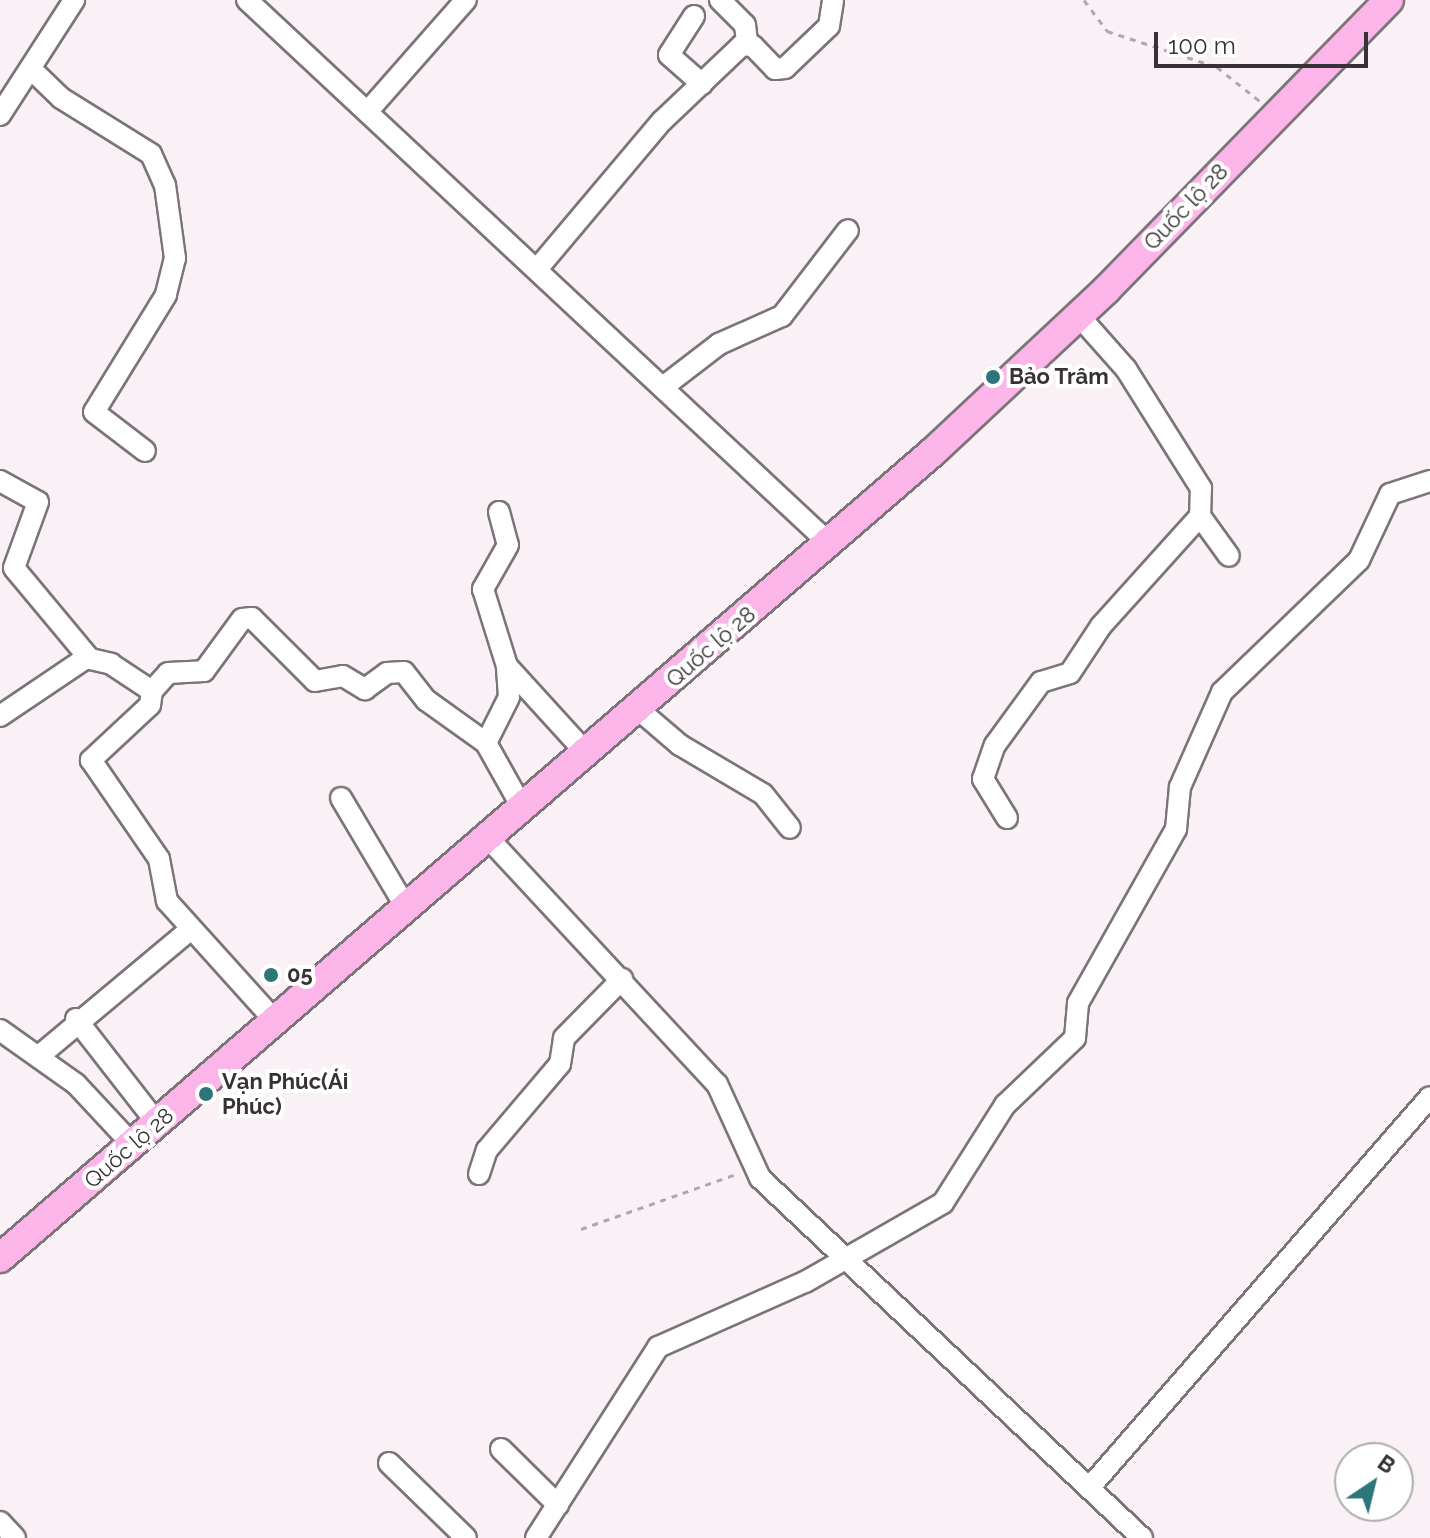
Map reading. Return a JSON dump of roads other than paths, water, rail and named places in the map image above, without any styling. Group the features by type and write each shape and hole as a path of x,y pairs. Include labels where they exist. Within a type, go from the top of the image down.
{"highway":[{"name":"Quốc lộ 28","path":"0,1258 830,544 1079,316 1389,0"}],"street":[{"path":"0,115 74,0"},
{"path":"247,0 538,268 830,544"},
{"path":"368,111 466,0"},
{"path":"720,0 745,25 747,42 775,69 785,68 829,26 833,0"},
{"path":"694,16 669,55 702,84"},
{"path":"538,268 702,84 747,42"},
{"path":"31,69 61,98 151,154 165,185 175,258 166,295 94,412 145,451"},
{"path":"663,387 719,344 782,316 848,230"},
{"path":"1079,316 1126,369 1201,488 1200,516 1229,556"},
{"path":"0,481 38,502 14,568 89,658 152,691"},
{"path":"536,1538 658,1347 846,1260 880,1233 943,1203 1005,1105 1070,1047 1078,1003 1176,829 1198,746 1217,700 1257,651 1359,560 1390,494 1430,481"},
{"path":"486,743 509,697 507,666 483,589 508,545 499,512"},
{"path":"1007,818 983,779 995,745 1041,682 1070,673 1101,626 1200,516"},
{"path":"276,1022 164,896 152,846 91,760 150,705 152,691 168,673 204,671 242,619 252,618 315,681 343,676 365,689 387,673 404,672 426,700 486,743 523,809"},
{"path":"0,716 89,658"},
{"path":"507,666 587,754"},
{"path":"639,710 680,745 763,794 790,828"},
{"path":"341,798 407,909"},
{"path":"489,839 717,1084 756,1168 846,1260 1142,1538"},
{"path":"39,1056 76,1019 191,929"},
{"path":"479,1174 487,1150 560,1064 564,1038 622,979"},
{"path":"76,1019 157,1123"},
{"path":"0,1030 85,1092 132,1144"},
{"path":"1090,1487 1430,1097"},
{"path":"501,1449 558,1505"},
{"path":"389,1463 466,1538"},
{"path":"0,1522 15,1538"}],"place":[{"name":"Bảo Trâm","path":"993,377"},
{"name":"05","path":"271,975"},
{"name":"Vạn Phúc(Ái Phúc)","path":"206,1094"}]}
